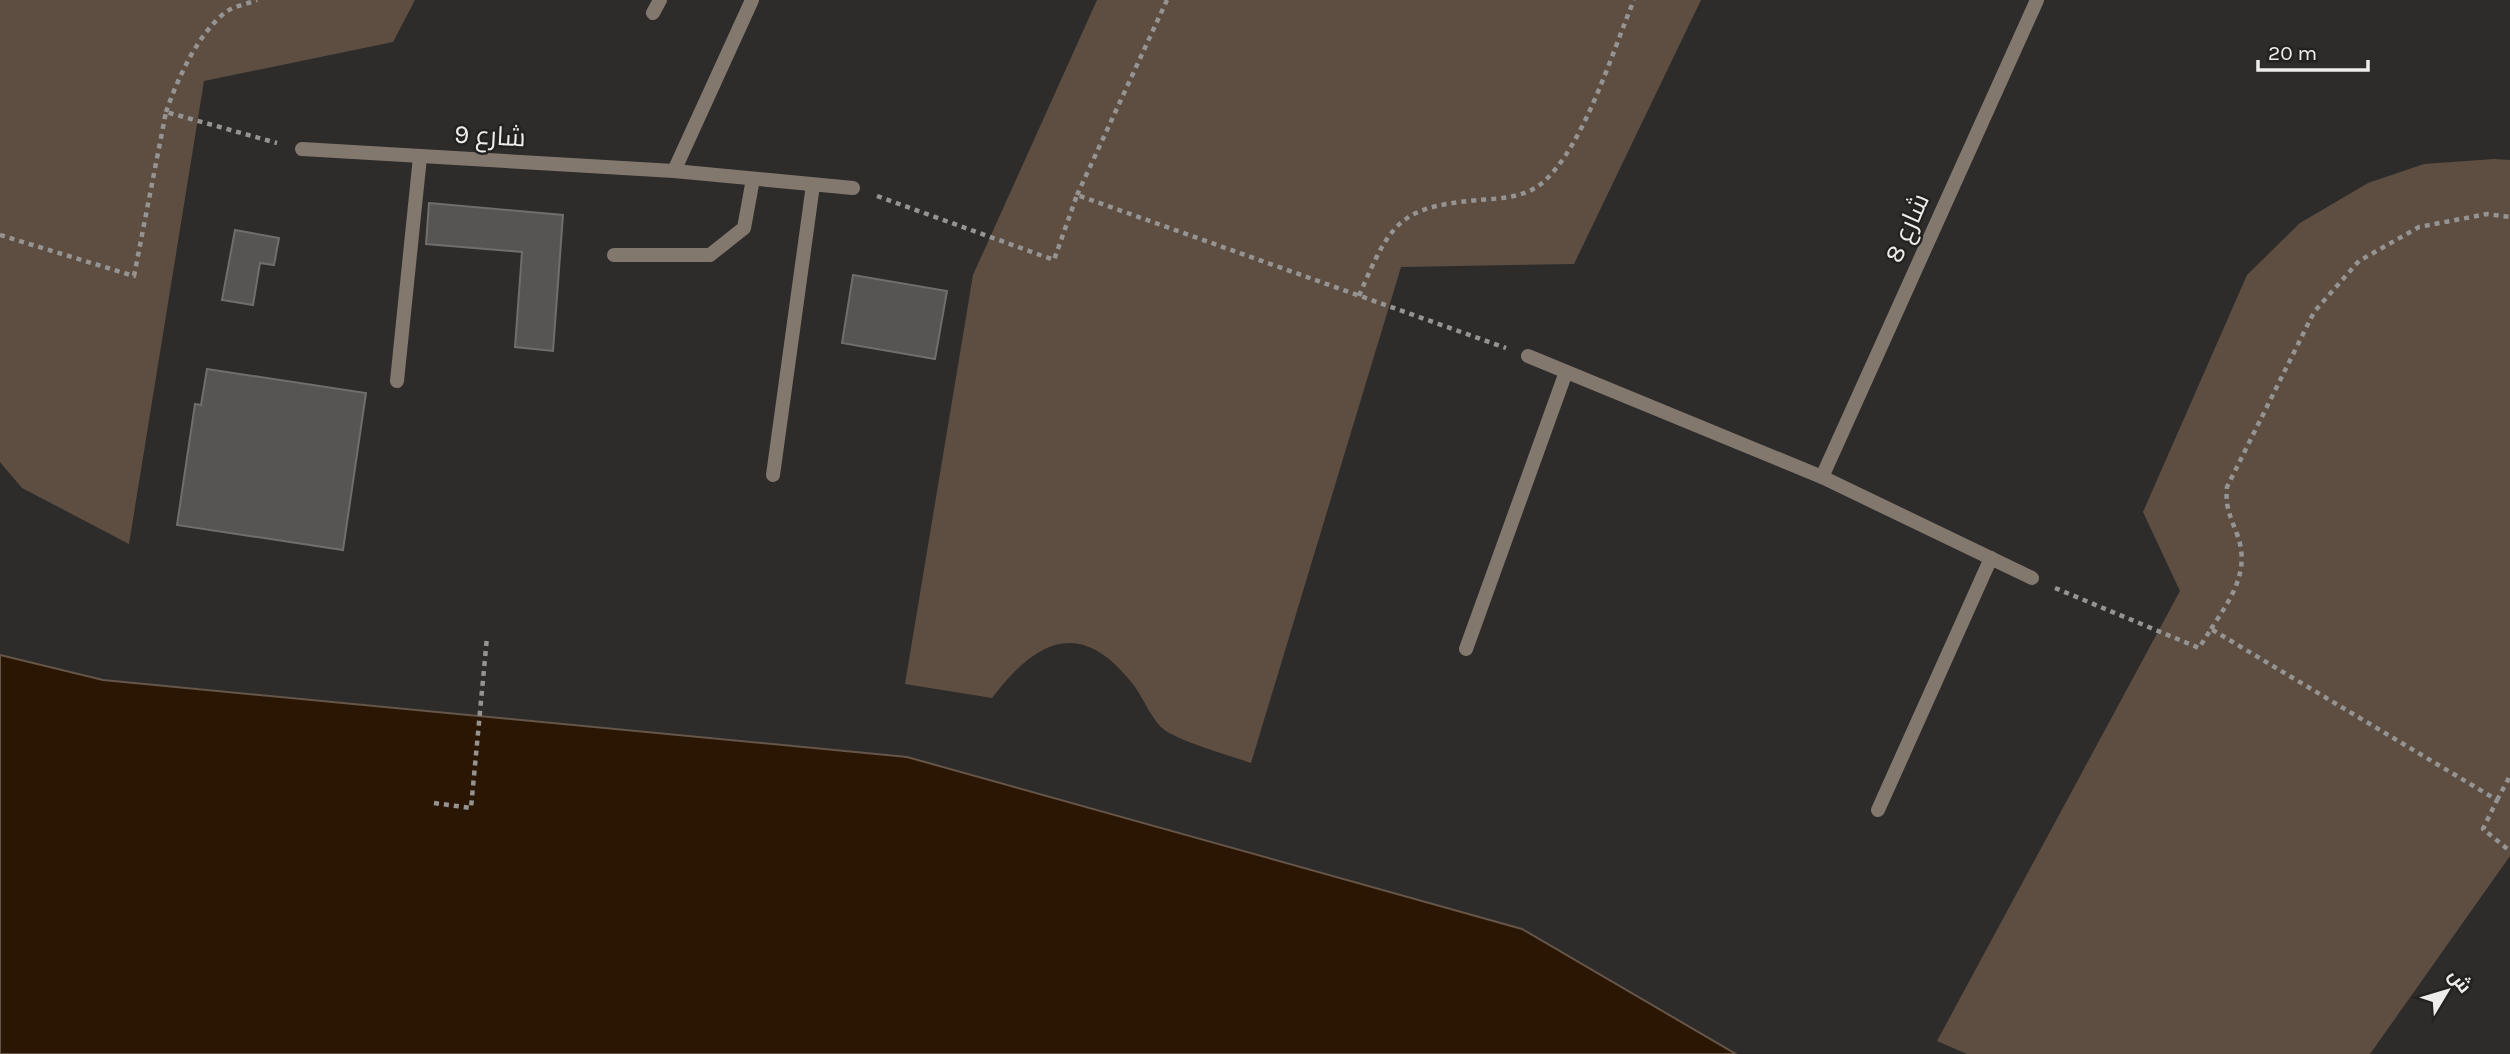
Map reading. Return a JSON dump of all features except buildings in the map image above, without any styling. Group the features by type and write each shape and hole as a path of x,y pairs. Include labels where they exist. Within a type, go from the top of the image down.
{"street":[{"path":"674,171 752,0"},
{"name":"شارع 8","path":"1822,477 2037,0"},
{"name":"شارع 9","path":"302,149 674,171 853,188"},
{"path":"397,381 420,156"},
{"path":"614,255 710,255 744,228 753,179"},
{"path":"773,475 813,185"},
{"path":"1528,356 1822,477 2032,578"},
{"path":"1466,649 1566,372"},
{"path":"1878,810 1991,558"}],"path":[{"path":"0,235 134,276 166,112 178,79 207,32 227,11 257,0"},
{"path":"853,188 1054,260 1077,195 1167,0"},
{"path":"1359,296 1380,246 1398,223 1412,212 1465,200 1520,195 1540,184 1571,149 1634,0"},
{"path":"166,112 302,149"},
{"path":"1077,195 1528,356"},
{"path":"2032,578 2199,648 2241,577 2243,553 2225,506 2227,487 2314,312 2359,261 2419,227 2487,214 2510,217"},
{"path":"2211,629 2497,800"},
{"path":"434,803 471,808 487,637"},
{"path":"2510,776 2483,829 2510,851"}],"shaded area":[{"path":"0,0 415,0 393,42 204,81 129,544 22,488 0,462"},
{"path":"1097,0 1701,0 1574,264 1401,267 1251,763 1166,731 1156,722 1132,683 1113,662 1094,649 1076,643 1059,644 1042,650 1025,662 992,698 905,684 973,275"},
{"path":"2510,160 2510,856 2370,1054 1967,1054 1937,1041 2180,591 2143,512 2247,275 2300,223 2368,183 2424,164"},
{"path":"0,655 103,680 907,757 1522,929 1736,1054 0,1054"}]}
